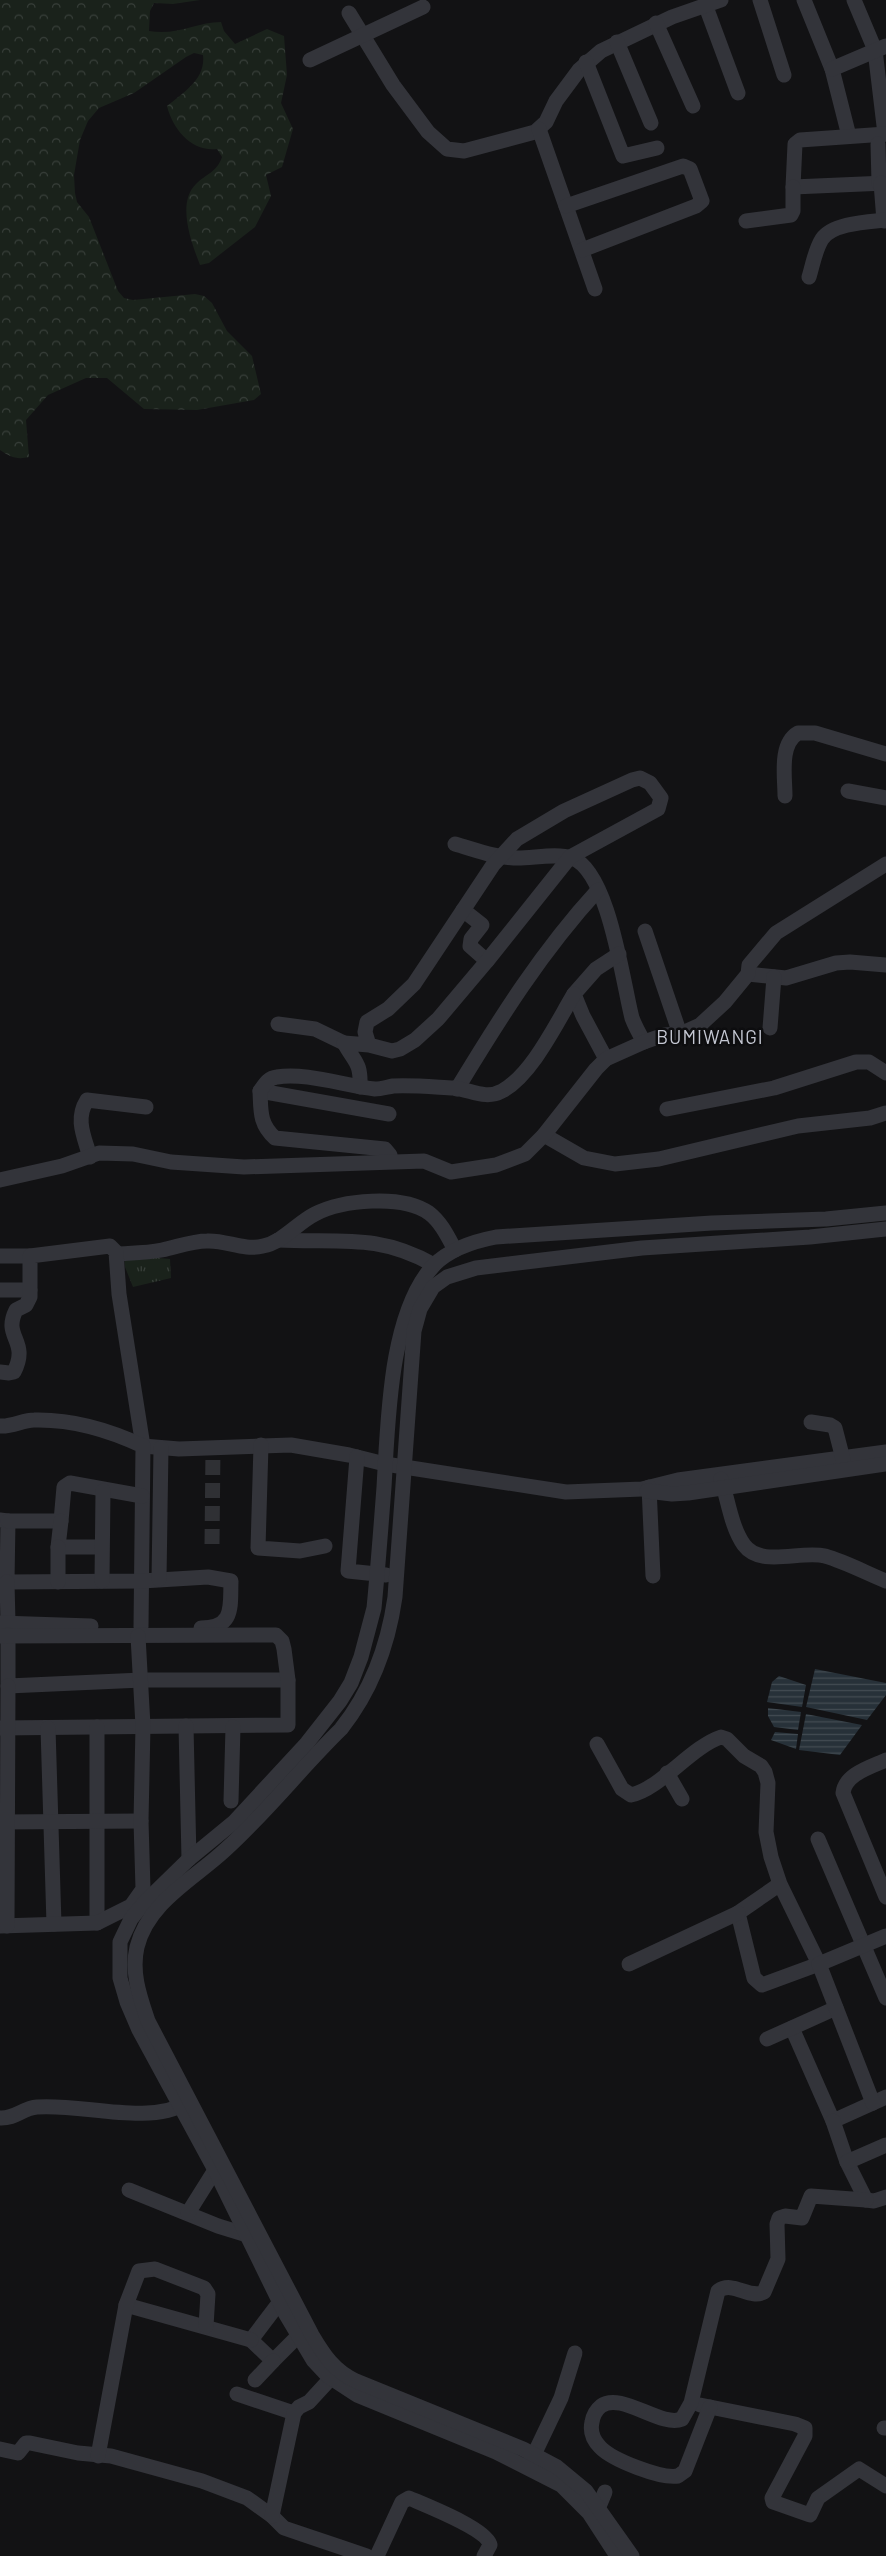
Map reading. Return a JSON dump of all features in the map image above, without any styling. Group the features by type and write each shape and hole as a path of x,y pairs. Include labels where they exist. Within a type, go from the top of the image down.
{"street":[{"path":"349,13 361,35 418,120 434,140 447,149 469,150 530,134 539,129 560,95 586,62 617,42 693,4 721,0"},
{"path":"760,0 784,75"},
{"path":"804,0 832,68 849,136"},
{"path":"809,277 818,246 825,235 846,226 885,221 882,183 884,139 881,48 854,0"},
{"path":"693,4 738,93"},
{"path":"310,60 423,7"},
{"path":"656,23 693,106"},
{"path":"617,42 651,123"},
{"path":"832,68 881,48"},
{"path":"586,62 623,156 657,148"},
{"path":"539,129 595,289"},
{"path":"746,221 791,214 793,211 794,146 800,140 849,136 884,139"},
{"path":"794,146 884,139"},
{"path":"566,206 683,166 691,171 701,194 702,201 699,205 582,250"},
{"path":"792,187 882,183"},
{"path":"784,796 786,749 789,741 798,732 829,736 886,754"},
{"path":"278,1024 315,1030 344,1043 369,1045 392,1051 400,1049 415,1040 438,1019 487,962 570,857 658,808 661,798 650,782 643,778 635,779 564,811 517,839 500,856 414,984 388,1009 367,1022 365,1032 369,1045"},
{"path":"848,791 886,798"},
{"path":"455,844 500,856 570,857 586,870 598,890 619,954 633,1020 644,1042"},
{"path":"0,1180 62,1166 99,1153 133,1154 171,1162 244,1167 424,1161 451,1172 506,1163 525,1154 544,1135 596,1068 606,1058 644,1042 664,1036 680,1034 700,1025 725,1002 748,974 749,965 776,933 886,864"},
{"path":"457,1089 534,967 598,890"},
{"path":"463,910 482,925 469,943 472,949 487,962"},
{"path":"645,930 680,1034"},
{"path":"391,1161 390,1155 385,1149 275,1138 265,1130 261,1118 260,1091 269,1079 278,1076 323,1079 360,1087 457,1089 490,1095 502,1091 511,1085 530,1062 574,994 596,969 619,954"},
{"path":"748,974 792,977 823,965 836,963 886,965"},
{"path":"770,1028 774,976"},
{"path":"574,994 582,1016 606,1058"},
{"path":"344,1043 358,1063 361,1071 360,1087"},
{"path":"667,1109 774,1088 856,1062 869,1062 886,1074"},
{"path":"260,1091 388,1114"},
{"path":"90,1156 80,1121 81,1109 87,1100 146,1107"},
{"path":"544,1135 584,1158 615,1164 675,1155 798,1126 870,1118 886,1113"},
{"path":"278,1240 313,1215 327,1208 360,1202 381,1202 410,1206 428,1213 441,1226 455,1250"},
{"path":"867,1223 886,1212"},
{"path":"450,2426 357,2395 328,2376 313,2360 297,2337 244,2234 148,2022 136,1980 137,1946 149,1921 166,1900 225,1851 357,1709 379,1665 392,1623 387,1575 395,1465 414,1331 420,1309 428,1293 443,1279 461,1271 496,1264 563,1256 593,1242 712,1233 809,1229 867,1223 886,1229"},
{"path":"395,1465 389,1418 401,1332 417,1290 434,1265 455,1250 474,1242 496,1237 564,1233 593,1242 712,1233 809,1229"},
{"path":"563,1256 564,1233"},
{"path":"117,1254 159,1251 208,1241 253,1248 278,1240 348,1240 375,1242 399,1248 434,1265"},
{"path":"0,1256 30,1256 108,1246 114,1248 117,1254 120,1303 143,1446 140,1631 144,1726 141,1822 143,1889 131,1906 97,1923 3,1926 4,1728 8,1686 4,1629 7,1582 4,1520 60,1521"},
{"path":"0,1372 9,1374 14,1372 20,1361 21,1352 12,1334 11,1325 16,1310 26,1305 28,1301 30,1290 30,1256"},
{"path":"0,1290 30,1290"},
{"path":"0,1426 32,1420 61,1421 100,1428 143,1446 161,1448 291,1445 357,1456 395,1465 536,1489 566,1492 647,1489 677,1494 722,1482 796,1472 886,1464"},
{"path":"812,1422 830,1425 835,1428 842,1459"},
{"path":"258,1538 261,1445"},
{"path":"158,1580 161,1448"},
{"path":"796,1472 842,1459 886,1452"},
{"path":"357,1456 348,1571 387,1575"},
{"path":"58,1582 60,1521 66,1484 102,1491 142,1490 159,1472"},
{"path":"722,1482 742,1542 754,1554 765,1556 805,1554 825,1556 886,1581"},
{"path":"647,1489 653,1576"},
{"path":"102,1491 102,1581"},
{"path":"58,1547 101,1547"},
{"path":"387,1575 351,1683 327,1720 234,1822 189,1859 145,1902 131,1919 120,1942 120,1978 138,2030 185,2104 308,2327 330,2362 347,2377 450,2426 531,2461 593,2510 632,2556"},
{"path":"7,1582 142,1581 208,1577 231,1581 228,1616 223,1623 211,1628 140,1631"},
{"path":"4,1629 276,1635 282,1641 288,1680 288,1726"},
{"path":"8,1686 142,1680 288,1680"},
{"path":"186,1726 189,1859"},
{"path":"231,1801 233,1726"},
{"path":"4,1728 288,1726 307,1743"},
{"path":"97,1727 97,1923"},
{"path":"48,1728 54,1924"},
{"path":"598,1744 616,1780 627,1794 636,1793 708,1743 720,1737 727,1739 744,1756 761,1766 768,1783 765,1819 768,1843 780,1884 879,2100 833,2121"},
{"path":"885,1762 851,1778 846,1784 844,1793 886,1897"},
{"path":"666,1773 682,1799"},
{"path":"4,1822 141,1822"},
{"path":"818,1839 886,1998"},
{"path":"629,1964 738,1913 780,1884"},
{"path":"738,1913 752,1973 758,1983 764,1985 886,1936"},
{"path":"886,2006 886,2013"},
{"path":"767,2039 836,2008"},
{"path":"792,2028 833,2121 847,2162 866,2200"},
{"path":"0,2118 8,2118 37,2107 147,2112 185,2104"},
{"path":"847,2162 886,2145"},
{"path":"188,2213 215,2170"},
{"path":"129,2190 218,2226 244,2234"},
{"path":"710,2407 686,2466 678,2476 663,2476 617,2458 600,2447 593,2436 592,2418 599,2407 606,2403 619,2403 678,2421 684,2417 691,2403 718,2291 727,2287 758,2294 764,2292 778,2259 777,2224 780,2217 802,2218 811,2196 874,2201 886,2197"},
{"path":"98,2456 126,2305 138,2271 155,2269 206,2289 208,2294 206,2326"},
{"path":"251,2340 280,2303"},
{"path":"126,2305 251,2340 273,2362"},
{"path":"255,2380 297,2337"},
{"path":"531,2461 561,2398 575,2353"},
{"path":"272,2516 294,2413 309,2402 332,2377"},
{"path":"236,2394 294,2413"},
{"path":"691,2403 796,2424 806,2429 805,2436 772,2498 773,2502 810,2515 818,2498 859,2469 886,2486"},
{"path":"0,2449 18,2453 26,2443 30,2443 98,2456 111,2456 211,2484 247,2498 272,2516 284,2528 367,2556"},
{"path":"593,2510 605,2492"},
{"path":"377,2556 402,2502 410,2498 461,2522 486,2537 490,2545 484,2556"},
{"path":"593,2510 617,2556"}],"green space":[{"path":"0,0 200,0 173,4 154,3 150,11 149,31 169,32 221,22 224,31 235,44 267,29 284,36 287,75 281,103 293,129 282,167 266,175 271,196 255,227 209,263 200,265 190,235 186,212 187,202 190,192 196,184 217,166 222,157 217,149 199,147 185,138 174,123 167,106 192,85 197,78 203,64 203,55 194,53 186,57 134,93 99,108 88,121 80,140 74,175 77,202 89,217 118,291 124,298 133,300 195,294 204,296 212,303 227,331 252,356 261,394 254,400 197,410 144,409 107,378 86,378 48,395 26,420 29,457 14,457 0,450"},
{"path":"138,1256 170,1259 171,1278 133,1287 125,1267 124,1257"}],"shaded area":[{"path":"815,1669 886,1683 886,1695 867,1720 806,1707"},
{"path":"779,1676 806,1685 802,1707 767,1702 772,1682"},
{"path":"768,1708 801,1712 798,1730 774,1727 768,1716"},
{"path":"806,1714 862,1725 840,1755 799,1750"},
{"path":"775,1732 798,1734 796,1749 771,1740"}],"tunnel":[{"path":"212,1544 213,1448"}],"district":[{"name":"BUMIWANGI","path":"710,1036"}]}
